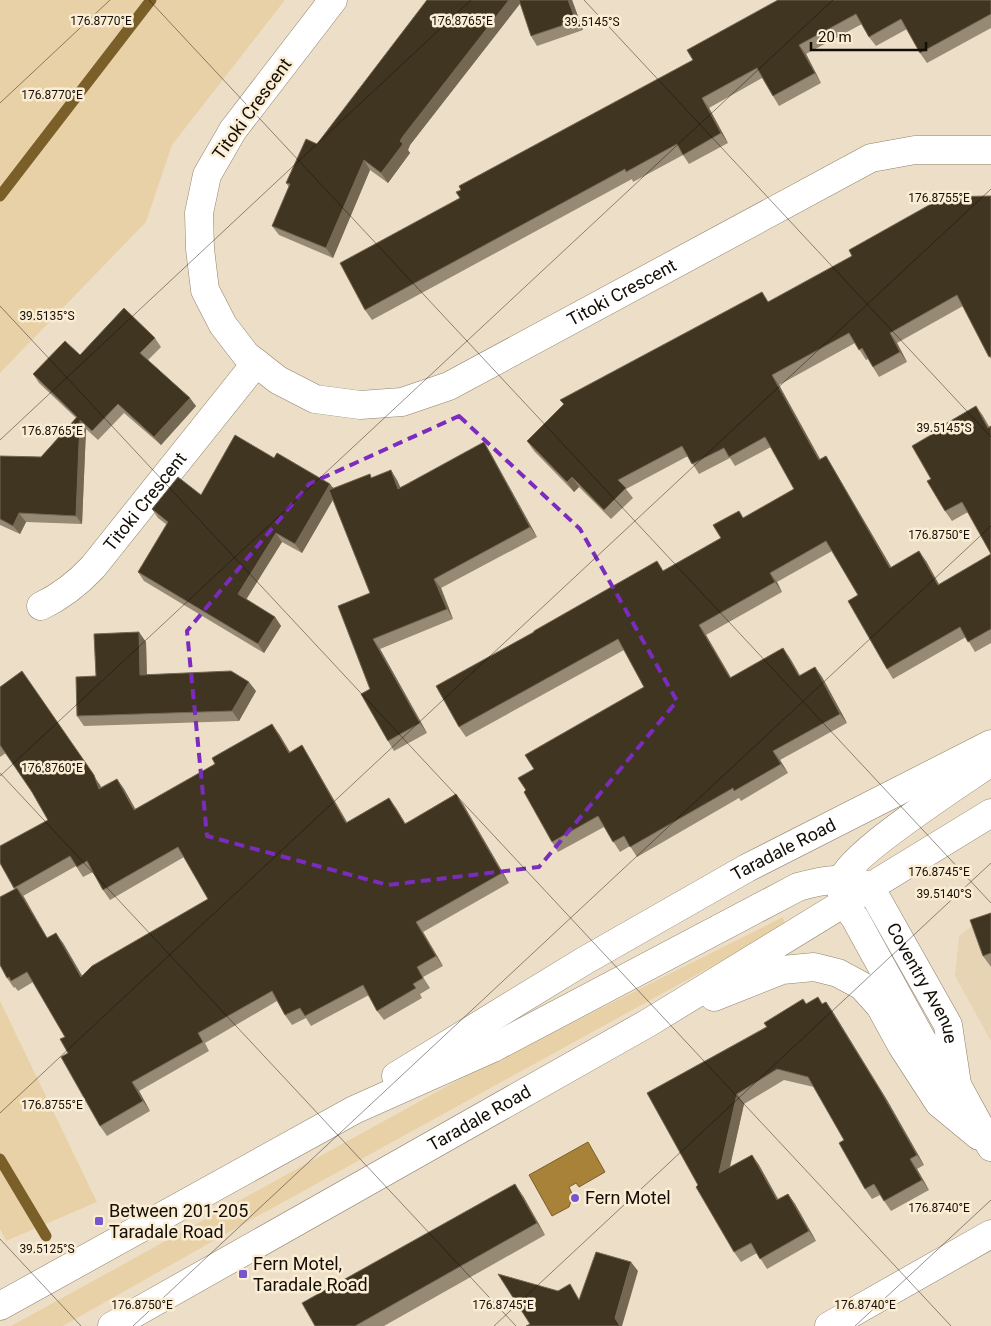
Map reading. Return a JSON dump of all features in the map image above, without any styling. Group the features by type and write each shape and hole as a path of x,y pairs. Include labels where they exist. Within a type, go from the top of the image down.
{"main road":[{"name":"Titoki Crescent","path":"333,0 233,130 207,175 199,213 200,249 205,290 223,324 246,354 256,363 278,380 315,399 360,405 402,402 450,386 871,158 915,150 991,150"},
{"name":"Titoki Crescent","path":"41,606 57,599 71,589 93,567 256,363"},
{"name":"Taradale Road","path":"354,1110 402,1072 584,961 747,868 991,744"},
{"name":"Taradale Road","path":"843,890 857,859 875,844 991,762"},
{"path":"870,887 991,813"},
{"name":"Taradale Road","path":"0,1306 354,1110 493,1048 798,887 819,881 843,890"},
{"name":"Taradale Road","path":"112,1326 648,1023 857,881 870,887"},
{"name":"Coventry Avenue","path":"870,887 948,1025 957,1085"},
{"name":"Coventry Avenue","path":"843,890 855,918 922,1040 957,1085 991,1146"},
{"path":"648,1023 782,970 814,967 838,973 862,986 880,1006 902,1046 939,1103 991,1146"},
{"path":"829,1326 991,1234"}],"highlighted area":[{"path":"459,416 580,529 677,701 539,867 388,885 207,836 187,631 309,484"}],"shaded area":[{"path":"0,0 285,0 172,145 146,222 0,373"},
{"path":"991,911 991,1041 955,976 959,936"},
{"path":"783,917 785,926 238,1227 63,1326 11,1326 462,1078"},
{"path":"0,1001 97,1202 6,1241 0,1229"},
{"path":"588,1142 605,1172 579,1187 576,1183 569,1187 573,1196 569,1207 552,1216 529,1175"}],"building":[{"path":"427,0 509,0 404,135 400,141 403,144 381,173 364,160 326,248 272,226 290,184 286,183 306,139 317,144"},
{"path":"519,0 568,0 576,21 531,36"},
{"path":"778,0 991,0 991,14 920,53 901,19 869,37 856,14 799,45 815,73 773,96 757,68 702,98 721,133 683,155 677,144 626,172 625,169 365,310 340,263 460,198 456,192 461,190 459,186 693,60 687,50"},
{"path":"991,196 991,356 989,357 957,295 890,333 900,352 873,367 862,348 859,350 849,333 772,375 819,460 826,456 890,568 919,551 938,585 991,554 991,629 968,642 960,627 887,669 848,601 858,595 826,541 770,573 775,582 699,625 730,678 783,648 799,676 815,667 840,714 773,751 781,764 734,791 733,788 630,847 624,836 613,842 598,816 552,842 518,778 534,769 525,755 644,687 618,639 459,727 436,686 657,561 663,571 721,538 713,525 739,511 743,518 794,489 765,437 729,457 724,448 692,464 682,446 618,480 626,488 604,510 572,477 567,482 527,441 564,404 560,400 762,292 768,302 852,256 849,250 934,204 934,197"},
{"path":"124,308 155,338 140,353 190,398 154,437 118,404 92,431 80,420 76,516 19,513 13,526 0,519 0,456 41,457 77,417 33,374 65,341 80,355"},
{"path":"976,406 988,428 991,426 991,554 962,502 945,511 927,481 931,479 912,446"},
{"path":"235,435 274,458 277,453 330,484 295,544 276,533 238,594 275,617 258,644 138,572 168,522 152,509 178,477 201,495"},
{"path":"484,442 530,527 434,579 447,609 373,639 420,723 388,741 361,694 370,689 338,606 370,593 329,490 370,474 371,478 391,470 398,489"},
{"path":"139,632 140,675 231,671 249,682 232,711 77,716 76,677 96,676 94,634"},
{"path":"22,671 94,775 99,789 117,779 134,810 215,764 212,758 272,724 289,753 302,745 346,823 389,798 405,824 456,794 502,873 416,922 436,956 417,967 423,978 413,984 416,988 377,1011 363,985 305,1016 300,1008 285,1015 272,991 198,1033 203,1042 132,1082 143,1101 100,1126 61,1057 68,1053 60,1039 65,1037 27,972 11,981 9,977 7,978 0,965 0,897 17,888 47,938 56,933 81,977 92,966 208,899 178,847 103,890 87,861 77,867 70,856 14,888 0,863 0,846 48,820 32,792 0,745 0,687"},
{"path":"991,913 991,953 983,956 970,920"},
{"path":"818,997 822,1004 826,1002 917,1155 910,1159 922,1180 884,1201 874,1184 865,1189 839,1143 844,1140 808,1077 777,1069 737,1094 719,1173 752,1155 777,1200 788,1194 809,1231 760,1259 751,1243 734,1252 696,1187 698,1185 647,1093 767,1027 764,1023 803,999 806,1004"},
{"path":"515,1184 537,1223 355,1326 315,1326 302,1303"},
{"path":"596,1252 631,1262 615,1318 620,1326 526,1326 530,1324 498,1274 558,1291 570,1284 579,1300"}],"waterway":[{"path":"0,196 151,0"},
{"path":"0,1159 46,1236"}],"place":[{"name":"Fern Motel","path":"575,1198"},
{"name":"Between 201-205 Taradale Road","path":"99,1221"},
{"name":"Fern Motel, Taradale Road","path":"243,1274"}]}
